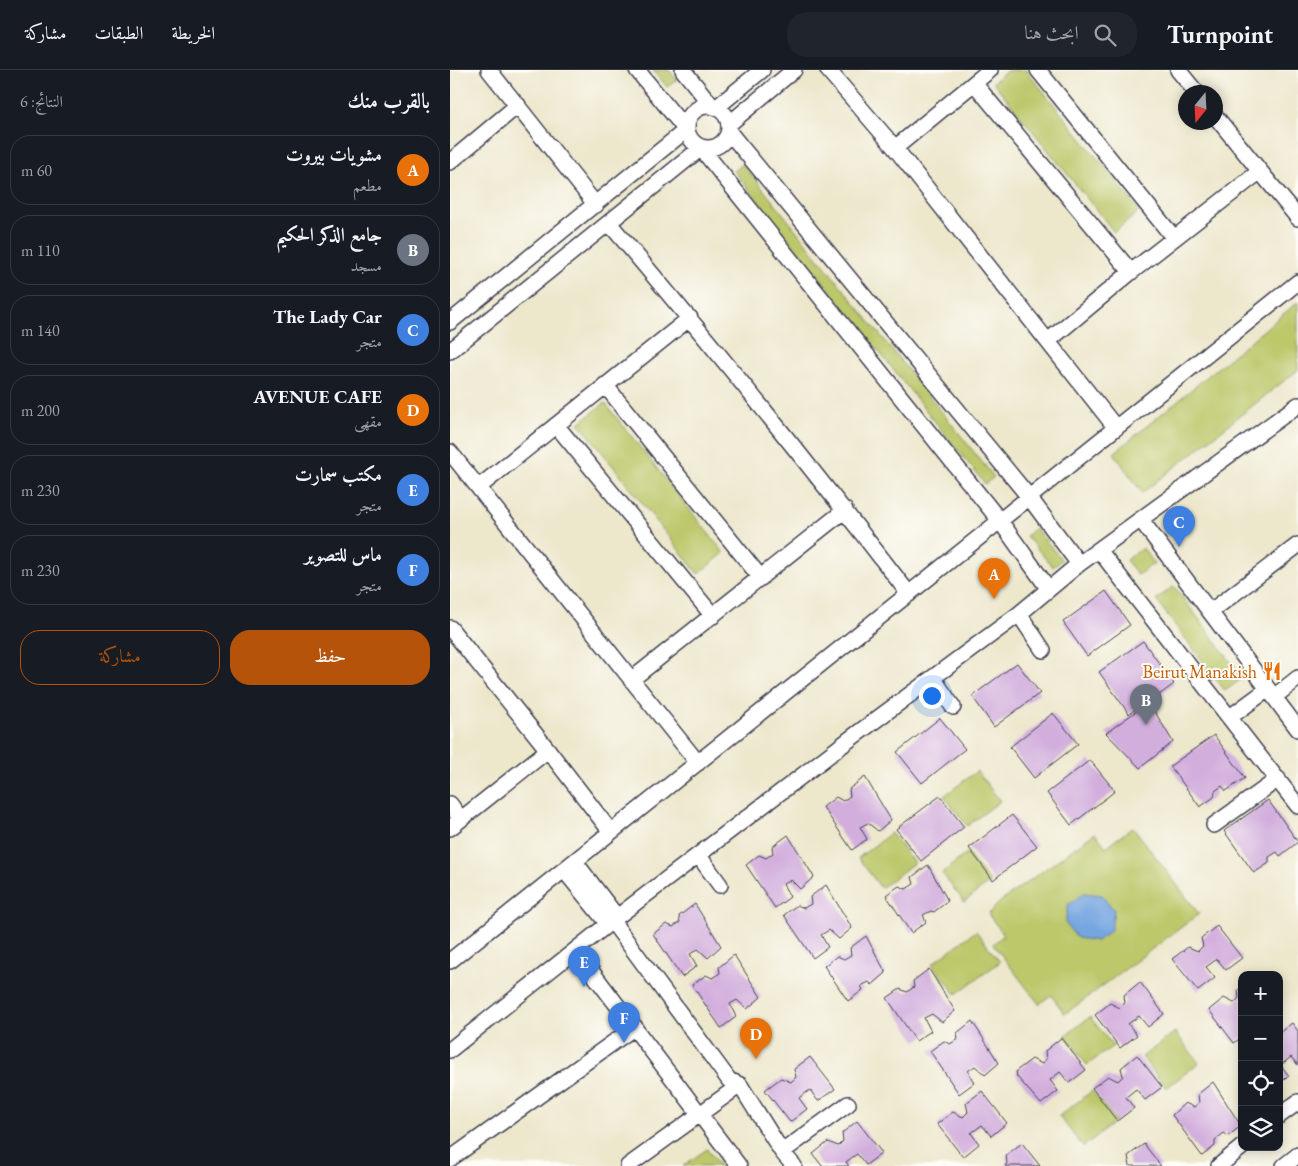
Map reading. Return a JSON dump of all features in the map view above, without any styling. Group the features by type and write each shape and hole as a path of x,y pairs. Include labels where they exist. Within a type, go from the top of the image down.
{"street":[{"path":"489,70 596,205"},
{"path":"637,70 686,130 692,142 701,148 1000,521 1048,588"},
{"path":"450,351 701,148 717,146 727,138 729,128 727,117 714,107 683,70"},
{"path":"450,322 686,130 689,116 693,111 705,106 714,107 762,70"},
{"path":"729,128 794,70"},
{"path":"828,70 895,148 1116,428"},
{"path":"895,148 990,70"},
{"path":"1038,70 1174,238"},
{"path":"1178,70 1190,85"},
{"path":"974,83 1130,272"},
{"path":"450,162 518,106"},
{"path":"1223,126 1298,218"},
{"path":"729,128 1030,498 1079,564"},
{"path":"1048,341 1130,272 1259,172"},
{"path":"609,223 690,318 845,510 909,594"},
{"path":"450,961 1298,282"},
{"path":"479,487 690,318"},
{"path":"605,385 761,578"},
{"path":"450,1050 613,920 854,736 1020,614 1048,588 1079,564 1298,405"},
{"path":"556,425 713,616"},
{"path":"450,452 698,763"},
{"path":"631,680 845,510"},
{"path":"1140,520 1298,729"},
{"path":"1210,612 1298,545"},
{"path":"1100,550 1298,806"},
{"path":"1020,614 1043,650"},
{"path":"450,628 611,832"},
{"path":"933,678 953,707"},
{"path":"1230,717 1298,678"},
{"path":"450,804 456,823 548,750"},
{"path":"1214,825 1278,779"},
{"path":"699,856 720,885"},
{"path":"569,866 613,920 729,1080 740,1085 782,1152 794,1166"},
{"path":"576,951 739,1166"},
{"path":"450,1160 635,1027"},
{"path":"628,1166 740,1085"},
{"path":"1283,1113 1298,1102"},
{"path":"782,1152 848,1104"},
{"path":"1219,1166 1238,1150"},
{"path":"1284,1166 1298,1155"}],"green space":[{"path":"653,70 669,70 677,80 667,87"},
{"path":"1008,70 1026,70 1140,211 1114,232 993,82"},
{"path":"743,164 994,477 985,484 734,171"},
{"path":"1298,302 1298,370 1142,493 1114,453"},
{"path":"605,403 724,553 698,574 579,423"},
{"path":"1035,528 1062,560 1053,567 1026,536"},
{"path":"1143,548 1154,563 1138,575 1126,560"},
{"path":"1174,586 1243,678 1225,691 1156,600"},
{"path":"977,771 1000,801 967,826 944,796"},
{"path":"1133,827 1199,914 1065,1014 1051,995 1039,1004 993,944 1004,935 988,914 1000,902 1095,833 1106,847"},
{"path":"891,833 914,863 881,888 858,858"},
{"path":"967,853 990,882 964,902 942,873"},
{"path":"976,931 1000,962 956,994 932,964"},
{"path":"1090,1017 1113,1046 1087,1065 1065,1036"},
{"path":"1175,1032 1199,1063 1166,1088 1142,1057"},
{"path":"1092,1091 1116,1121 1083,1147 1059,1116"},
{"path":"707,1149 720,1166 683,1166"}],"water":[{"path":"1084,893 1102,895 1114,910 1111,930 1097,941 1077,938 1065,923 1068,905"}],"building":[{"path":"1106,591 1130,625 1087,656 1063,622"},
{"path":"1143,641 1174,684 1155,698 1151,692 1143,698 1143,703 1129,714 1099,672"},
{"path":"1017,663 1040,693 994,727 972,696"},
{"path":"1149,702 1173,742 1140,768 1106,733"},
{"path":"1053,713 1078,744 1034,778 1010,747"},
{"path":"940,718 965,749 922,783 897,752"},
{"path":"1214,735 1245,778 1226,791 1222,786 1215,791 1214,797 1200,807 1170,766"},
{"path":"1090,760 1115,791 1071,825 1047,793"},
{"path":"865,777 891,820 878,831 868,823 860,827 867,839 852,850 823,807 836,797 843,801 850,796 849,789"},
{"path":"940,796 964,827 921,861 896,829"},
{"path":"1268,800 1298,842 1280,856 1277,852 1269,857 1269,863 1254,873 1224,831"},
{"path":"1012,815 1037,846 993,880 969,848"},
{"path":"788,835 814,877 800,889 791,880 783,884 790,897 775,908 746,865 759,855 766,858 773,853 772,847"},
{"path":"928,865 948,901 934,912 931,911 923,915 926,922 911,933 886,895 899,886 906,889 914,884 912,877"},
{"path":"826,885 852,928 839,939 829,930 821,935 828,947 813,958 784,915 797,905 804,908 811,904 810,897"},
{"path":"695,904 721,946 708,958 698,949 690,954 697,966 682,977 653,934 666,924 673,927 680,922 679,916"},
{"path":"1217,926 1242,958 1226,970 1217,959 1206,967 1215,978 1198,991 1172,959 1188,947 1198,951 1203,946 1201,938"},
{"path":"866,936 886,973 872,985 869,982 861,986 863,990 848,1001 824,966 837,956 844,959 851,955 850,948"},
{"path":"734,955 761,997 747,1009 737,1000 730,1004 736,1017 721,1028 692,985 706,975 712,978 720,973 719,967"},
{"path":"929,969 955,1011 942,1022 932,1014 924,1018 931,1031 916,1041 887,998 900,989 907,992 914,987 913,981"},
{"path":"1140,982 1164,1014 1148,1027 1139,1016 1128,1024 1137,1035 1120,1048 1095,1015 1110,1003 1120,1008 1125,1003 1124,995"},
{"path":"1224,998 1234,1003 1238,999 1238,1040 1234,1043 1209,1010"},
{"path":"972,1021 999,1063 985,1075 975,1066 968,1071 974,1083 959,1094 930,1051 944,1041 950,1044 958,1039 957,1033"},
{"path":"1292,1023 1298,1031 1298,1065 1291,1057 1283,1063 1283,1030"},
{"path":"1061,1038 1086,1070 1069,1083 1060,1072 1050,1080 1058,1091 1041,1104 1017,1077 1016,1071 1032,1059 1042,1064 1046,1059 1045,1051"},
{"path":"1137,1055 1162,1087 1145,1100 1136,1089 1126,1097 1134,1108 1117,1121 1092,1088 1108,1076 1118,1081 1123,1076 1121,1068"},
{"path":"810,1057 835,1089 818,1101 810,1090 799,1098 807,1109 790,1122 765,1090 781,1078 791,1082 796,1077 794,1069"},
{"path":"1283,1068 1289,1076 1283,1080"},
{"path":"1213,1082 1238,1121 1238,1128 1228,1136 1224,1133 1215,1140 1215,1146 1202,1156 1172,1115 1185,1103 1194,1107 1199,1103 1198,1094"},
{"path":"982,1091 1007,1123 991,1136 982,1125 971,1133 979,1144 963,1157 937,1124 953,1112 963,1117 968,1112 966,1103"},
{"path":"857,1121 882,1153 866,1165 857,1154 846,1162 849,1166 822,1166 813,1154 828,1142 838,1146 843,1141 842,1133"},
{"path":"1022,1143 1040,1166 1005,1166 1007,1163 1006,1155"},
{"path":"1144,1144 1161,1166 1130,1166 1128,1156"}],"place":[{"name":"The Lady Car","path":"1179,547"},
{"name":"مشويات بيروت","path":"994,599"},
{"name":"Beirut Manakish","path":"1272,671"},
{"name":"جامع الذكر الحكيم","path":"1146,725"},
{"name":"مكتب سمارت","path":"584,987"},
{"name":"ماس للتصوير","path":"624,1043"},
{"name":"AVENUE CAFE","path":"756,1059"}]}
